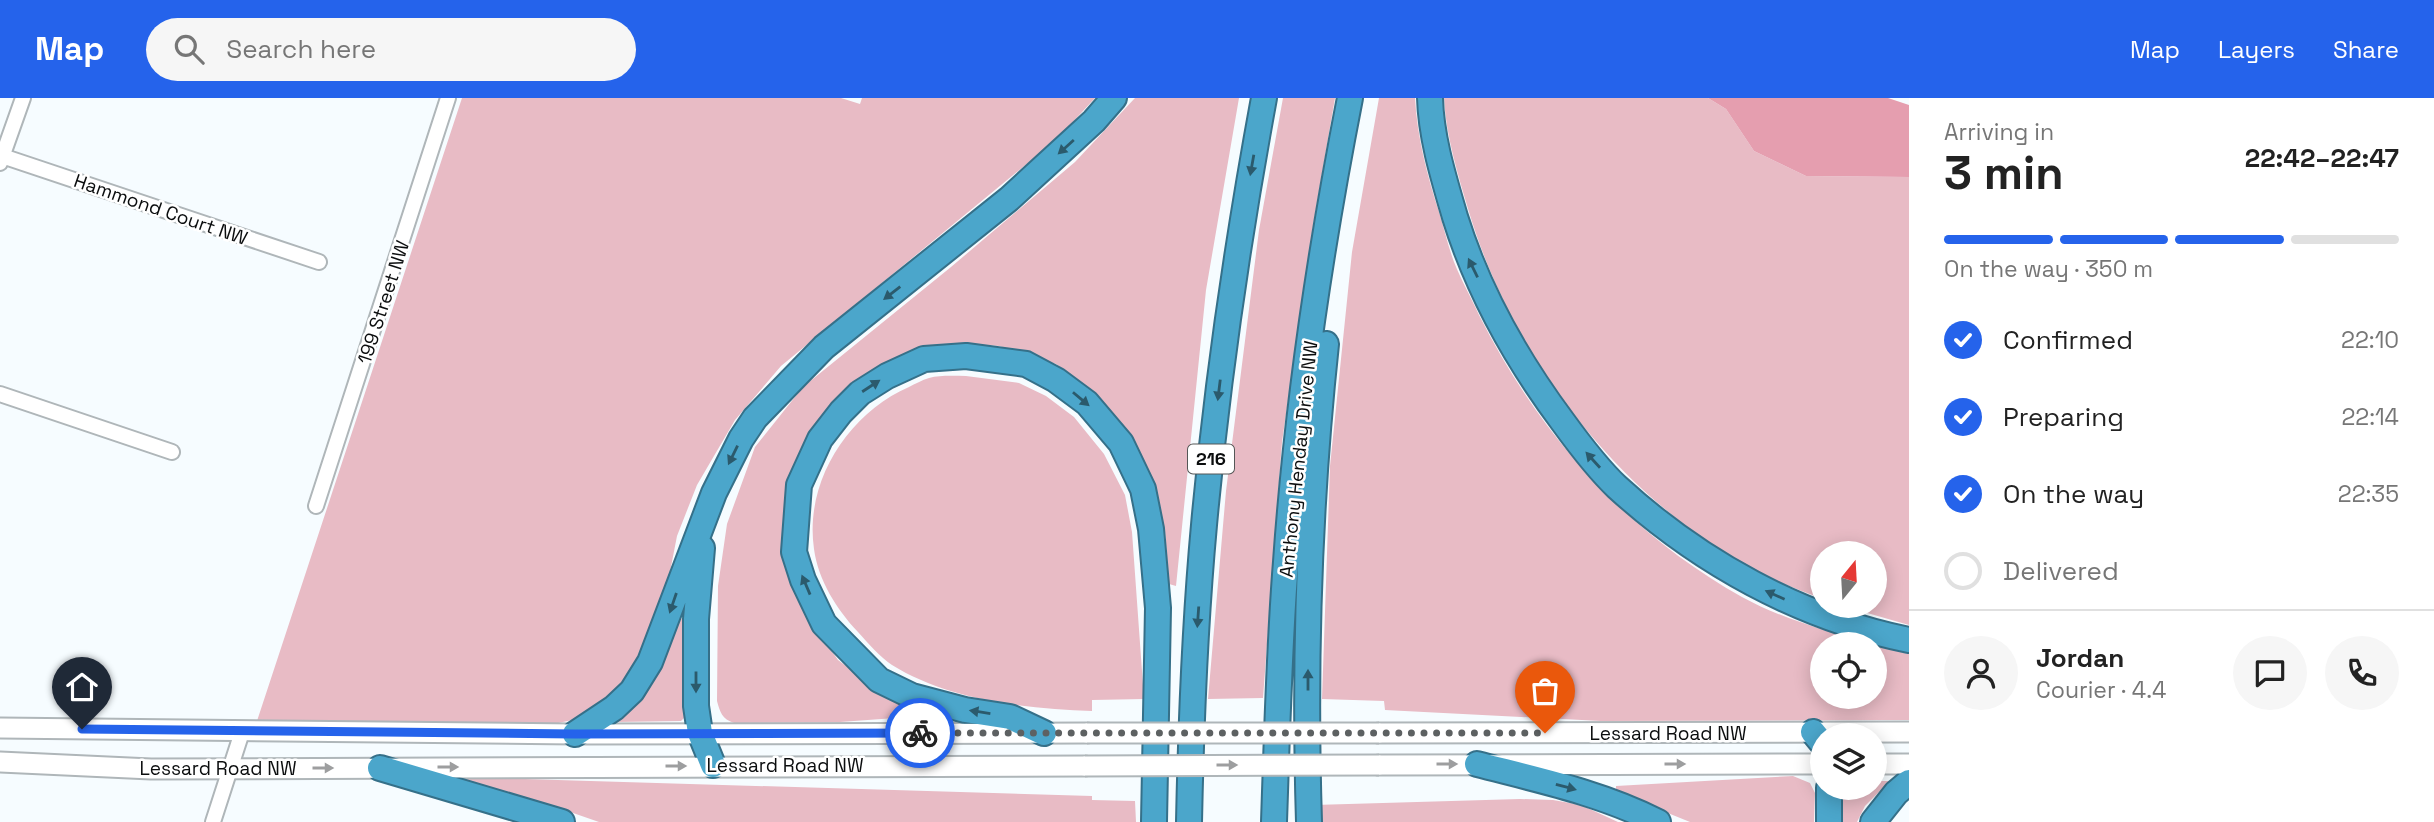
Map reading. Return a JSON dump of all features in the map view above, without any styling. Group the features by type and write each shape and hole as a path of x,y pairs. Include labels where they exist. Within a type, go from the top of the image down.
{"highway":[{"path":"575,734 614,708 632,691 650,662 714,493 741,439 755,418 824,347 1009,199 1094,121 1114,98"},
{"name":"216","path":"1189,822 1193,684 1204,525 1230,305 1264,98"},
{"name":"Anthony Henday Drive NW","path":"1274,822 1283,613 1293,485 1302,402 1341,140 1350,98"},
{"path":"1430,98 1430,114 1444,180 1468,258 1533,382 1582,447 1616,485 1646,511 1696,550 1729,571 1768,592 1815,612 1909,640"},
{"path":"1309,822 1308,630 1312,498 1333,284 1341,140"},
{"path":"1044,733 1010,717 965,710 912,696 879,680 824,624 803,580 794,552 799,485 820,439 860,393 887,376 924,359 966,356 1026,364 1056,380 1087,403 1121,443 1143,489 1151,529 1158,608 1154,822"},
{"path":"713,765 700,733 696,706 696,619 705,528 714,493"},
{"path":"1477,764 1596,795 1658,822"},
{"path":"380,768 562,822"},
{"path":"1873,822 1896,793 1909,782"},
{"path":"1829,800 1829,822"}],"main road":[{"name":"Lessard Road NW","path":"0,728 575,734 1379,733 1810,738"},
{"name":"Lessard Road NW","path":"1887,733 1909,732"},
{"name":"Lessard Road NW","path":"0,762 151,769 713,765 1810,764"},
{"path":"1887,764 1909,764"}],"street":[{"path":"1,160 23,98"},
{"name":"199 Street NW","path":"316,506 447,98"},
{"name":"Hammond Court NW","path":"1,160 319,262"},
{"path":"0,394 172,453"},
{"path":"213,822 242,732"}],"shaded area":[{"path":"462,98 841,98 860,104 862,98 1095,98 1057,139 781,366 735,420 697,485 677,536 660,623 613,702 582,718 558,723 256,724"},
{"path":"1135,98 1239,98 1206,290 1176,586 1169,584 1165,532 1145,463 1123,425 1093,391 1056,364 999,346 955,343 901,357 858,381 831,404 807,444 790,489 809,619 838,660 882,693 923,712 923,716 840,722 734,723 727,719 717,701 718,586 727,524 755,447 803,387 1075,162"},
{"path":"1283,98 1335,98 1313,226 1282,442 1263,698 1208,699 1226,491 1259,230"},
{"path":"1379,98 1415,98 1427,170 1457,269 1502,358 1558,439 1589,476 1623,510 1660,542 1700,571 1742,597 1773,612 1831,632 1810,632 1810,709 1887,709 1887,648 1909,654 1909,720 1601,721 1385,710 1384,701 1322,699 1330,466 1352,252"},
{"path":"1444,98 1708,98 1726,109 1754,151 1806,176 1909,177 1909,625 1885,618 1887,618 1887,541 1810,541 1810,594 1764,575 1706,540 1660,505 1617,464 1578,420 1543,372 1514,321 1489,267 1469,212"},
{"path":"1708,98 1888,98 1909,105 1909,177 1806,176 1754,151 1726,109"},
{"path":"966,376 1019,383 1046,396 1074,417 1104,454 1125,495 1132,532 1144,699 1092,700 1092,711 1067,710 1015,705 938,687 914,677 883,658 850,623 830,594 816,561 813,524 816,499 835,452 867,414 887,399 929,378"},
{"path":"682,618 685,619 685,717 681,721 615,722 636,704 651,684 666,656 674,629"},
{"path":"1793,776 1810,783 1810,800 1815,800 1814,822 1690,822 1616,792 1616,786"},
{"path":"460,777 1092,796 1092,800 1135,801 1136,822 599,822 550,805 467,784 460,781"},
{"path":"1553,800 1581,805 1618,822 1315,822 1314,805"},
{"path":"1836,800 1871,800 1857,822 1837,822"}],"way so far":[{"path":"920,733 1545,733"}],"route":[{"path":"82,729 575,734 920,733"}]}
